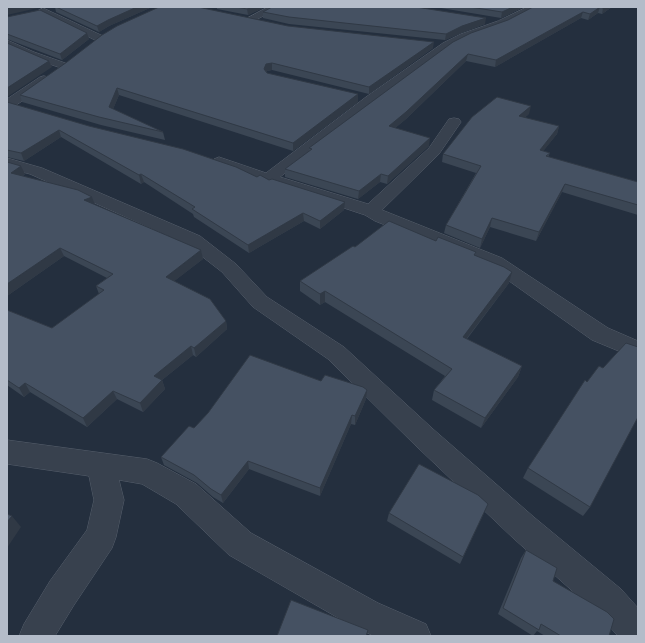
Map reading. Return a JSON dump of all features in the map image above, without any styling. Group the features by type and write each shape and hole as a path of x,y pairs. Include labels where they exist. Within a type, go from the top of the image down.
{"street":[{"path":"60,7 39,12 99,38"},
{"path":"262,23 246,19 275,7"},
{"path":"268,179 371,100 447,45 465,36 502,23 534,7"},
{"path":"481,19 502,23"},
{"path":"87,47 109,32"},
{"path":"7,42 30,54 64,66"},
{"path":"432,43 447,45"},
{"path":"8,105 75,57"},
{"path":"356,96 371,100"},
{"path":"8,105 31,111"},
{"path":"371,211 434,151 454,122"},
{"path":"204,157 268,179 371,211 381,217 495,262 600,334 638,350"},
{"path":"7,163 43,174 193,240 229,268 260,302 336,353 524,528 609,601 638,633"},
{"path":"7,452 147,472 186,494 240,544 366,615 414,636"},
{"path":"36,636 62,593 102,537 109,500 101,466"}],"building":[{"path":"56,7 137,7 97,26"},
{"path":"159,7 198,7 288,26 434,42 369,87 272,63 266,64 264,69 267,73 358,94 293,143 117,88 109,107 163,132 99,117 20,95 102,35 117,26"},
{"path":"236,7 252,7 247,9"},
{"path":"272,7 416,7 486,18 462,26 446,34 289,17 263,12"},
{"path":"470,7 513,7 502,12"},
{"path":"533,7 600,7 590,14 583,12 496,60 468,54 389,126 430,138 388,176 381,174 359,191 285,169 312,149 309,148 453,42 471,33 508,20"},
{"path":"40,10 87,33 60,54 7,34 7,17"},
{"path":"7,43 49,61 7,88"},
{"path":"497,97 531,106 519,116 559,126 540,150 550,153 546,156 638,182 638,205 565,184 539,232 492,218 482,239 446,225 481,166 443,154 472,117"},
{"path":"7,102 89,126 183,149 236,167 257,177 260,175 269,180 272,179 345,202 320,221 303,213 248,245 192,209 195,207 141,174 139,175 59,130 21,153 7,150"},
{"path":"7,162 21,166 11,173 78,190 92,197 84,200 201,250 166,277 210,299 226,321 194,348 191,346 154,376 162,380 140,403 113,391 83,418 25,383 19,388 7,380 7,310 52,328 104,290 96,286 113,274 60,248 7,284"},
{"path":"389,221 436,241 438,237 476,252 474,255 504,267 512,272 463,337 522,366 485,418 434,390 452,369 325,291 320,294 300,281 353,246 355,247"},
{"path":"626,343 638,347 638,417 590,507 528,468 585,380 587,382 599,366 603,368"},
{"path":"250,355 321,381 325,375 363,387 367,390 355,416 352,415 320,488 248,461 221,495 194,475 161,457 189,426 194,428 208,413"},
{"path":"419,464 478,495 488,504 463,557 389,513"},
{"path":"7,514 12,516 7,522"},
{"path":"526,550 557,568 553,581 607,612 614,619 609,636 561,636 541,624 539,630 503,608"},
{"path":"291,600 368,630 366,636 277,636"}]}
